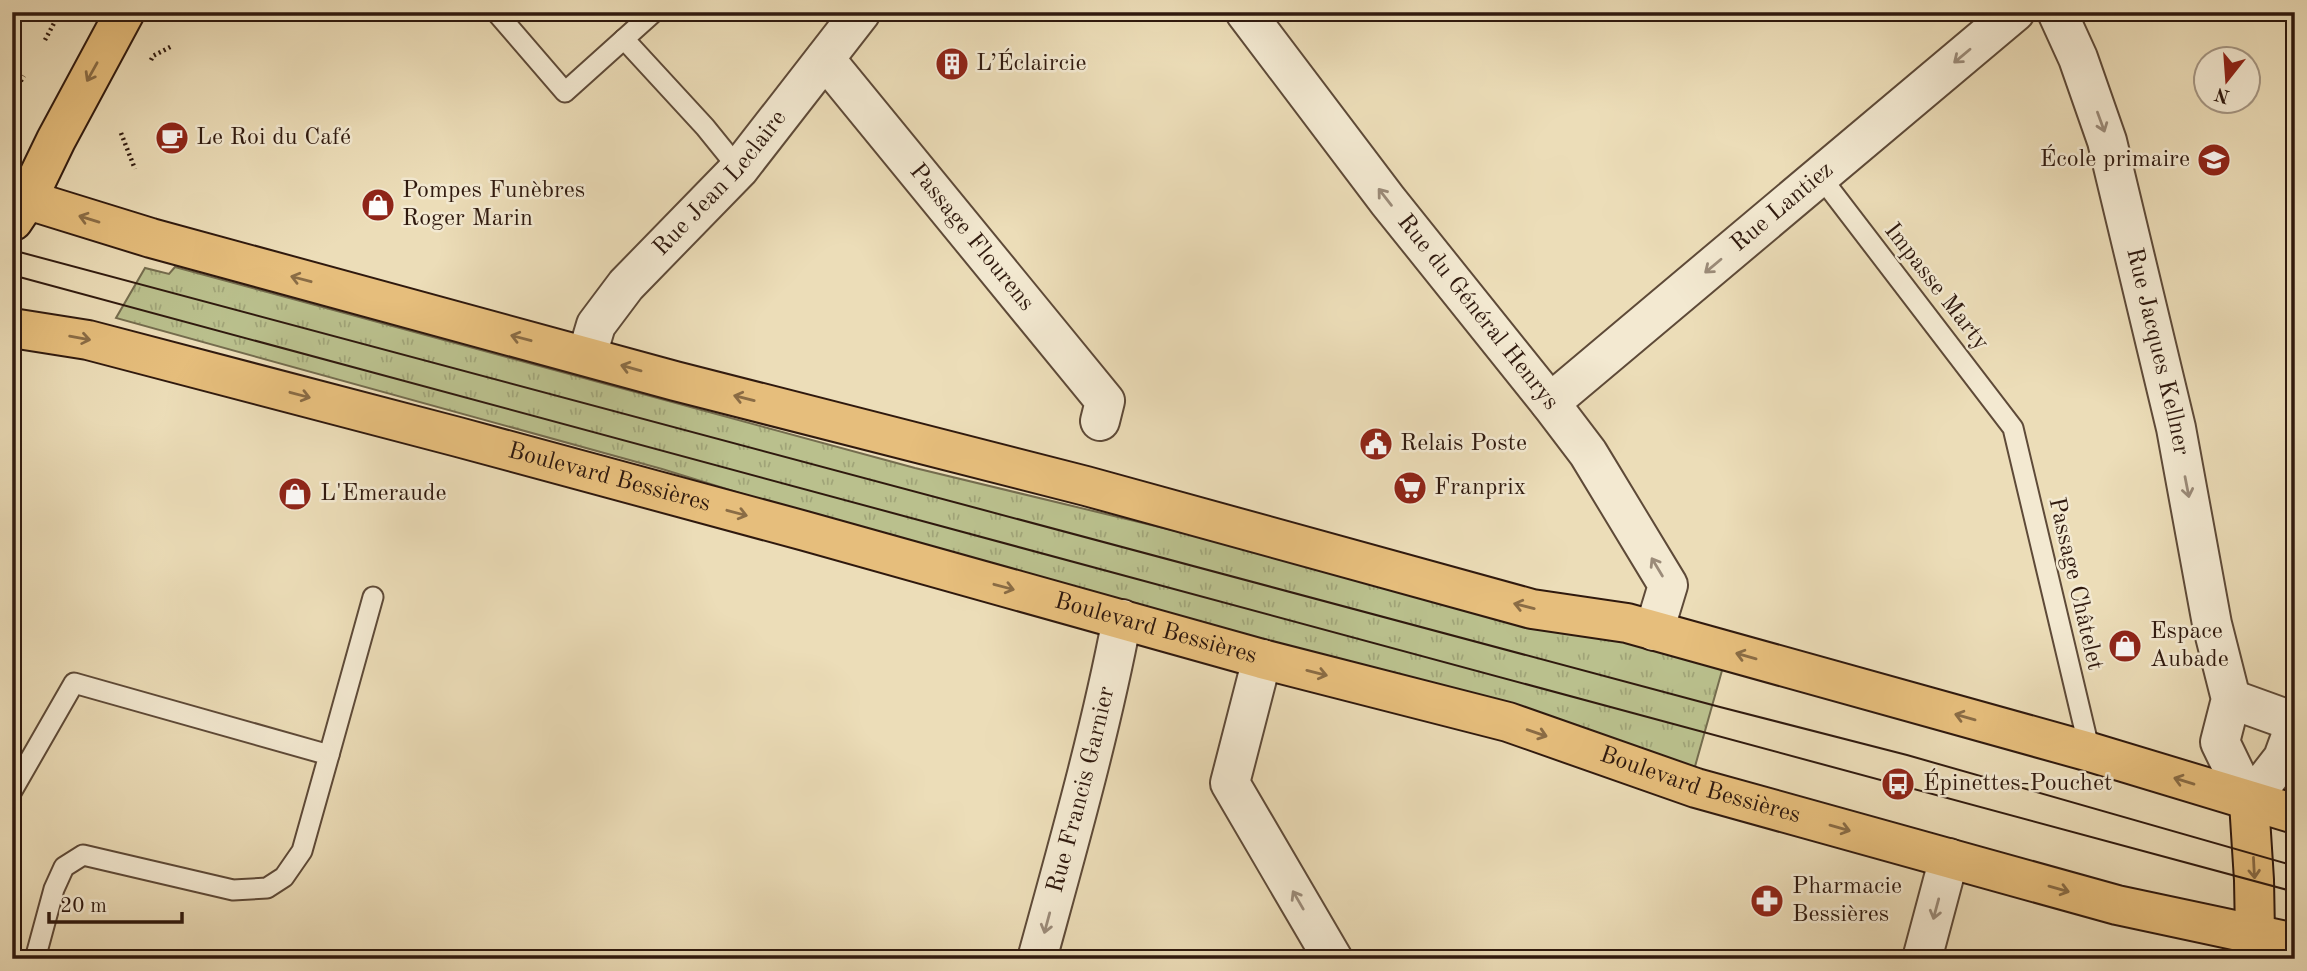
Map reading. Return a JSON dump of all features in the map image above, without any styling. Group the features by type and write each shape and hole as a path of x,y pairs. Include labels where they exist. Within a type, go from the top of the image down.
{"main road":[{"path":"125,12 17,206 182,246 675,381 1086,486 1532,609 1627,623 2090,752 2295,814"},
{"name":"Boulevard Bessières","path":"12,328 88,340 128,350 791,527 1262,659 1508,722 1696,788 2117,905 2254,946 2295,943"},
{"path":"2249,802 2254,880 2254,946"}],"street":[{"name":"Rue Jean Leclaire","path":"587,355 596,325 626,285 739,169 861,12"},
{"name":"Rue du Général Henrys","path":"1245,12 1388,201 1588,453 1668,585 1654,631"},
{"name":"Rue Lantiez","path":"1550,403 2015,12"},
{"name":"Rue Jacques Kellner","path":"2057,12 2078,58 2107,141 2176,428 2213,624 2231,699 2220,742 2249,802"},
{"name":"Passage Flourens","path":"825,59 1105,401 1100,421"},
{"name":"Rue Francis Garnier","path":"1037,959 1110,686 1122,619"},
{"path":"1262,659 1230,783 1333,959"},
{"path":"2231,699 2295,724 2283,758 2249,802"},
{"path":"1922,959 1950,858"}],"lane":[{"path":"496,12 565,92 654,12"},
{"path":"624,39 739,169"},
{"name":"Impasse Marty","path":"1820,176 2013,428"},
{"name":"Passage Châtelet","path":"2013,428 2090,752"},
{"path":"35,959 54,889 64,867 83,855 233,890 267,888 284,877 302,851 373,597"},
{"path":"12,791 74,683 329,755"}],"path":[{"path":"45,40 60,12"},
{"path":"153,56 172,46"},
{"path":"12,95 24,76"},
{"path":"121,133 135,169"}],"green space":[{"path":"175,267 915,468 1723,667 1694,770 940,555 662,469 116,318 145,268 169,274"}],"tram line":[{"path":"12,250 1907,755 2295,866"},
{"path":"12,275 2295,892"}],"place":[{"name":"L’Éclaircie","path":"952,64"},
{"name":"Le Roi du Café","path":"172,138"},
{"name":"École primaire","path":"2214,160"},
{"name":"Pompes Funèbres Roger Marin","path":"378,205"},
{"name":"Relais Poste","path":"1376,444"},
{"name":"Franprix","path":"1410,488"},
{"name":"L'Emeraude","path":"295,494"},
{"name":"Espace Aubade","path":"2125,646"},
{"name":"Épinettes-Pouchet","path":"1898,784"},
{"name":"Pharmacie Bessières","path":"1767,901"}]}
